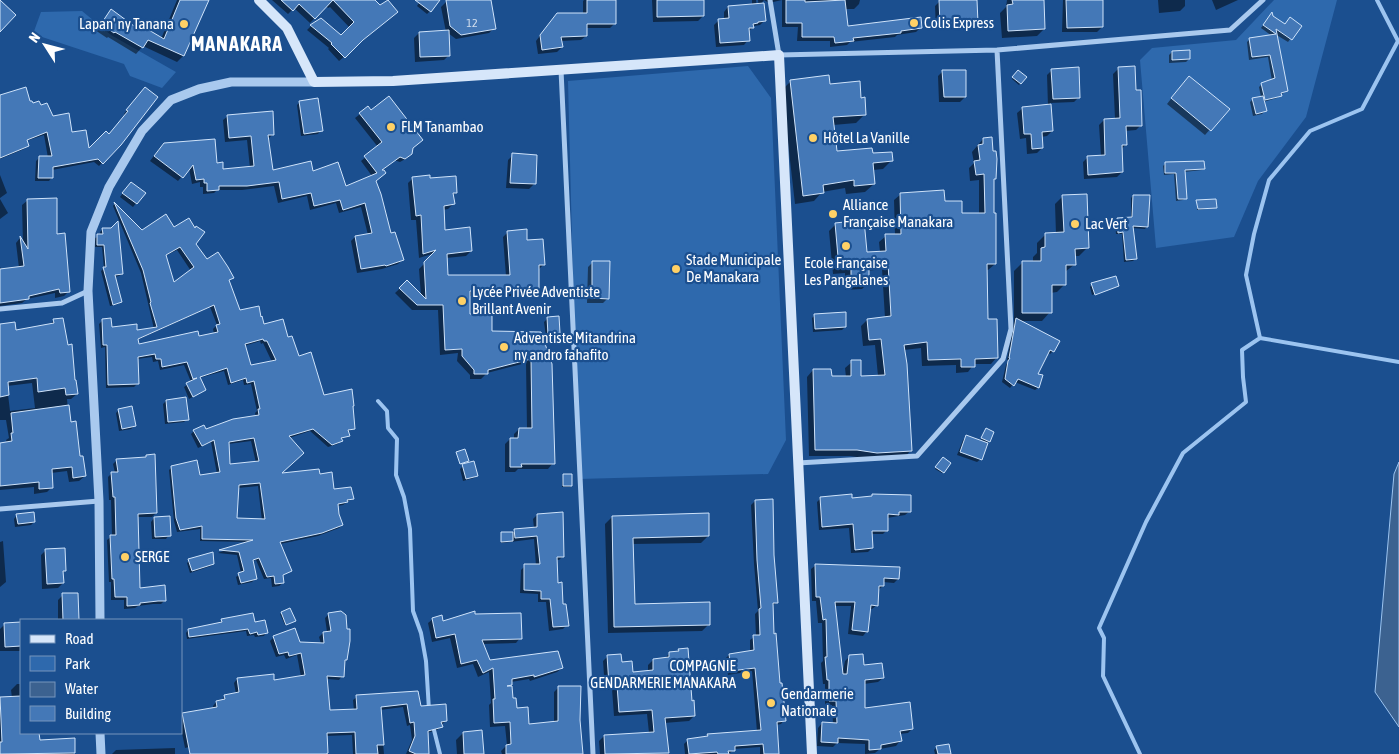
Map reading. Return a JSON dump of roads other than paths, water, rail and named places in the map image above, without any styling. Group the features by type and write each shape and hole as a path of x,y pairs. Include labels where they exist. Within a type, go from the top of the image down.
{"main road":[{"path":"259,0 287,28 314,82 393,81 779,55 812,754"}],"street":[{"path":"770,0 779,55 997,50 1230,30 1262,0"},
{"path":"798,463 917,456 1003,359 1011,330 997,50"},
{"path":"561,69 593,754"},
{"path":"100,619 99,502 88,291 90,232 109,187 142,131 171,100 199,89 231,82 314,82"},
{"path":"0,309 62,303 88,291"},
{"path":"0,509 99,502"},
{"path":"100,734 100,754"}],"water":[{"path":"1399,462 1399,727 1375,692 1394,474"}],"waterway":[{"path":"1140,754 1103,676 1104,638 1099,628 1146,522 1183,453 1246,402 1242,350 1260,338 1246,275 1254,234 1269,180 1310,131 1362,109 1398,41 1377,0"},
{"path":"1260,338 1399,362"},
{"path":"378,401 387,411 388,428 397,439 396,475 404,497 410,529 413,611 421,633 426,661 429,710"},
{"path":"433,726 440,754"}],"place":[{"name":"Colis Express","path":"914,23"},
{"name":"Lapan' ny Tanana","path":"184,24"},
{"name":"FLM Tanambao","path":"391,127"},
{"name":"Hôtel La Vanille","path":"813,138"},
{"name":"Alliance Française Manakara","path":"833,214"},
{"name":"Lac Vert","path":"1075,224"},
{"name":"Ecole Française Les Pangalanes","path":"846,246"},
{"name":"Stade Municipale De Manakara","path":"676,269"},
{"name":"Lycée Privée Adventiste Brillant Avenir","path":"462,301"},
{"name":"Adventiste Mitandrina ny andro fahafito","path":"504,347"},
{"name":"SERGE","path":"125,557"},
{"name":"COMPAGNIE GENDARMERIE MANAKARA","path":"746,675"},
{"name":"Gendarmerie Nationale","path":"771,703"}],"district":[{"name":"MANAKARA","path":"237,44"}]}
